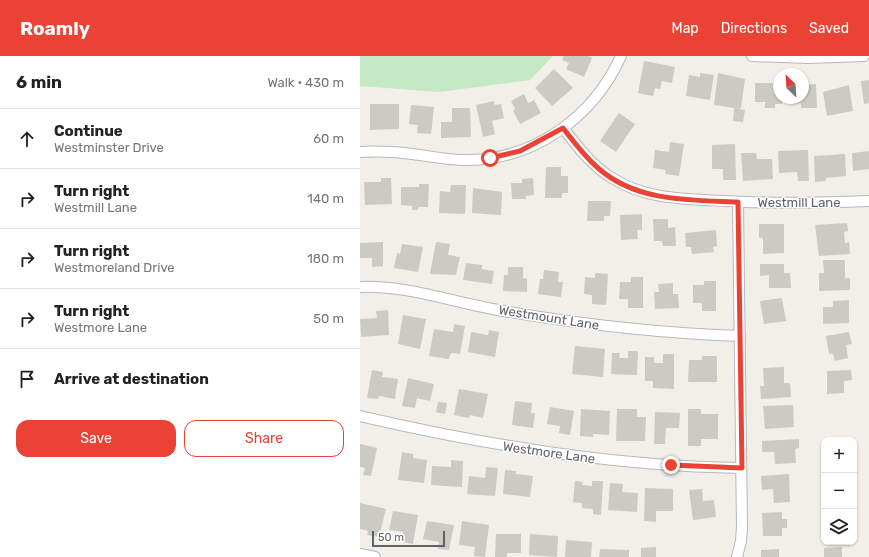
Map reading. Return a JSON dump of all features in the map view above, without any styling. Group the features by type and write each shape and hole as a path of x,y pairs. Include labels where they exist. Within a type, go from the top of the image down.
{"street":[{"path":"360,152 401,153 458,160 490,158 520,151 563,128 584,111 599,94 611,76 621,56"},
{"path":"752,56 808,58 864,56"},
{"name":"Westmill Lane","path":"563,128 580,150 598,168 613,179 628,186 666,198 738,202 804,203 869,201"},
{"path":"737,557 742,534 738,202"},
{"name":"Westmount Lane","path":"360,287 393,289 497,310 615,327 740,336"},
{"name":"Westmore Lane","path":"360,416 434,433 540,452 658,464 742,468"},
{"path":"360,554 375,557"}],"green space":[{"path":"360,56 553,56 530,80 439,92 360,86"}],"building":[{"path":"564,56 588,56 592,58 584,77 566,69 569,63 562,60"},
{"path":"644,61 675,67 672,83 662,81 660,89 655,88 653,96 638,93"},
{"path":"554,69 573,88 552,106 535,88"},
{"path":"700,73 714,75 710,100 686,96 689,75 700,77"},
{"path":"718,73 745,79 741,108 739,109 745,110 743,122 733,121 734,108 714,105"},
{"path":"869,80 869,103 864,104 861,81"},
{"path":"755,83 773,83 773,104 775,104 775,108 765,108 765,102 755,102"},
{"path":"816,84 817,108 801,108 801,104 809,104 809,85"},
{"path":"849,85 853,111 827,116 823,92"},
{"path":"524,94 528,103 534,100 541,113 520,124 513,111 515,109 511,101"},
{"path":"494,101 495,105 501,104 504,118 492,121 495,134 483,137 476,105"},
{"path":"370,104 399,104 399,129 370,130"},
{"path":"411,105 434,107 431,134 417,133 418,125 409,124"},
{"path":"452,108 470,108 471,137 441,138 441,122 452,122"},
{"path":"619,113 635,124 616,152 600,141"},
{"path":"670,142 684,144 679,176 665,174 666,170 653,168 655,150 669,152"},
{"path":"735,144 736,180 723,180 723,169 712,169 712,145"},
{"path":"808,150 809,181 798,181 797,172 779,173 778,151"},
{"path":"869,151 869,169 853,171 852,153"},
{"path":"741,153 756,153 757,159 772,159 773,179 743,181"},
{"path":"845,154 846,176 826,178 826,181 815,182 814,156"},
{"path":"546,167 561,167 561,176 568,176 568,193 562,193 562,198 545,198"},
{"path":"381,178 391,178 392,204 365,205 364,182 381,182"},
{"path":"533,178 534,195 526,196 526,199 512,199 511,183 522,183 522,179"},
{"path":"419,184 429,184 428,207 418,207 418,210 412,210 412,206 401,205 401,187 419,187"},
{"path":"451,185 466,185 465,214 439,213 440,191 450,192"},
{"path":"473,188 502,192 501,215 472,213"},
{"path":"588,201 611,201 610,216 604,216 604,221 587,221"},
{"path":"642,214 642,230 637,230 638,239 621,240 620,215"},
{"path":"653,219 668,219 668,228 675,227 676,246 663,246 662,241 654,241"},
{"path":"847,223 848,231 844,232 845,243 849,242 850,254 819,256 815,225"},
{"path":"759,224 784,224 784,253 763,254 763,238 759,238"},
{"path":"716,230 717,246 713,247 714,252 692,254 691,247 686,247 685,233"},
{"path":"383,242 383,266 372,267 372,258 360,258 360,243"},
{"path":"436,242 450,244 448,255 460,257 456,275 430,274"},
{"path":"402,244 423,247 418,272 394,268 397,253 400,254"},
{"path":"823,260 845,260 845,278 850,278 850,290 819,291 819,273 824,273"},
{"path":"466,263 482,265 482,269 494,271 492,284 463,280"},
{"path":"760,264 784,264 784,273 790,273 791,288 769,288 769,275 760,276"},
{"path":"508,267 523,267 523,278 527,279 527,292 503,291 504,275 508,275"},
{"path":"544,270 559,272 558,282 563,282 561,297 538,294 540,279 543,279"},
{"path":"595,273 608,274 606,305 592,304 592,295 584,294 585,277 595,278"},
{"path":"631,277 643,277 643,308 628,308 628,299 619,299 620,282 631,282"},
{"path":"704,281 716,281 716,311 702,311 702,303 693,303 693,285 704,285"},
{"path":"673,283 673,294 678,294 679,308 655,309 654,292 659,292 658,284"},
{"path":"782,298 786,321 764,324 760,301"},
{"path":"849,300 849,323 823,324 823,307 833,307 833,301"},
{"path":"388,310 389,335 361,337 360,319 377,318 376,311"},
{"path":"403,315 426,319 420,349 398,344"},
{"path":"454,324 465,326 460,354 451,353 449,359 429,356 434,329 453,332"},
{"path":"489,330 499,332 495,357 468,352 471,332 488,335"},
{"path":"849,332 852,344 846,345 848,358 835,361 833,354 829,354 826,336"},
{"path":"575,346 605,349 603,377 572,374"},
{"path":"628,351 638,351 637,375 611,374 612,353 620,353 619,358 628,358"},
{"path":"663,354 674,354 674,389 653,388 653,381 645,381 645,357 654,357 654,363 663,363"},
{"path":"702,356 717,356 717,382 688,382 689,360 702,360"},
{"path":"784,367 784,383 790,383 791,397 761,399 760,386 764,386 763,368"},
{"path":"372,370 383,372 382,377 398,379 395,399 379,396 378,399 367,398"},
{"path":"851,370 852,380 844,381 844,393 827,394 827,371"},
{"path":"408,378 434,384 430,401 417,398 415,408 402,406"},
{"path":"459,389 488,394 483,418 470,415 469,418 454,415"},
{"path":"515,401 532,403 531,413 535,413 533,428 512,425"},
{"path":"438,402 447,403 445,414 436,412"},
{"path":"793,405 794,427 765,429 763,406"},
{"path":"550,407 574,411 570,435 559,433 560,426 547,424"},
{"path":"581,409 610,411 609,435 593,434 593,437 580,436"},
{"path":"617,409 637,409 637,417 646,417 645,441 616,441"},
{"path":"688,409 701,409 701,414 718,414 718,439 701,439 701,446 688,446"},
{"path":"655,412 680,413 679,428 666,428 665,444 654,444"},
{"path":"799,439 799,448 795,449 796,463 775,464 774,452 762,452 762,441"},
{"path":"360,444 377,448 371,476 363,475 365,468 360,467"},
{"path":"402,452 413,454 413,458 427,460 424,483 398,480"},
{"path":"451,460 463,461 462,487 431,485 432,466 451,467"},
{"path":"486,467 498,468 495,496 467,494 469,476 485,478"},
{"path":"505,470 516,471 516,474 533,476 530,497 503,494"},
{"path":"789,474 790,502 774,503 773,489 762,490 761,476"},
{"path":"575,481 583,482 582,485 592,486 592,481 603,481 601,515 593,514 593,509 582,508 582,503 573,502"},
{"path":"610,483 623,484 622,492 638,493 637,512 608,510"},
{"path":"645,488 673,489 673,511 656,511 656,522 644,521"},
{"path":"702,489 703,501 714,500 716,517 693,520 689,490"},
{"path":"360,503 386,509 379,537 367,535 368,531 360,529"},
{"path":"393,511 418,515 413,544 402,542 403,532 389,530"},
{"path":"782,512 782,519 787,519 787,528 782,528 782,536 763,536 762,513"},
{"path":"427,521 454,525 449,550 438,549 439,542 423,539"},
{"path":"462,521 489,525 485,557 474,556 475,547 459,545"},
{"path":"496,534 521,534 521,553 507,553 507,557 495,557"},
{"path":"530,534 558,536 557,557 529,555"},
{"path":"566,540 592,542 591,557 565,557"},
{"path":"656,547 656,557 641,557 641,548"},
{"path":"842,547 842,557 824,557 824,548"},
{"path":"600,549 629,550 629,557 599,557"},
{"path":"779,549 779,557 761,557 761,550"}],"route":[{"path":"490,158 509,155 530,147 550,137 563,128 586,157 598,168 613,179 628,186 643,192 666,198 738,202 742,468 709,468 671,465"}]}
